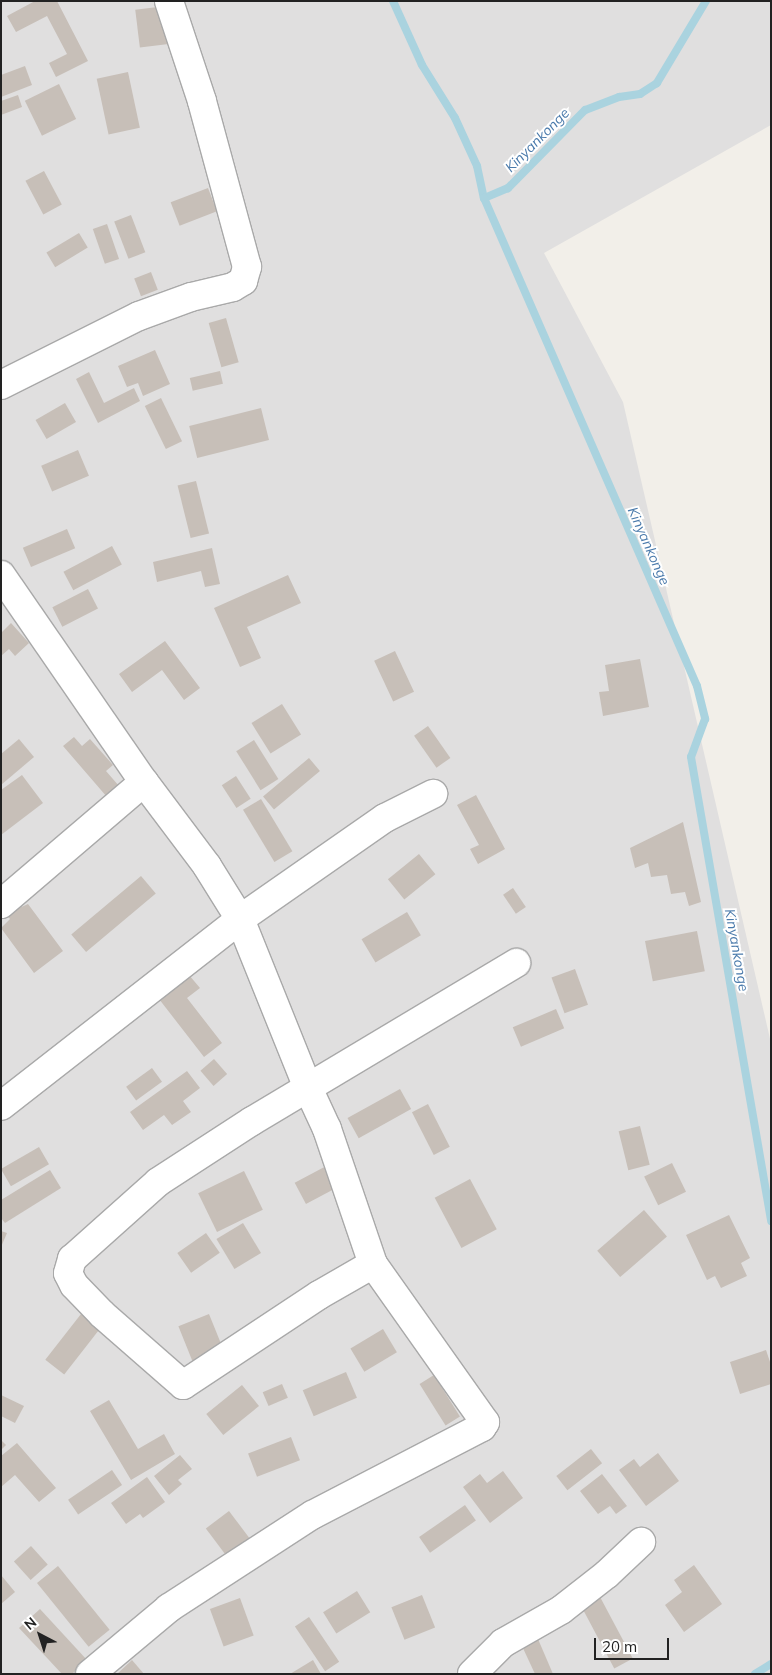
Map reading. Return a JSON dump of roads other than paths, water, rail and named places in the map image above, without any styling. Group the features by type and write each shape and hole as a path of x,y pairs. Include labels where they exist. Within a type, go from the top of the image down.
{"street":[{"path":"1,385 139,316 191,297 233,287 243,280 247,267 202,101 169,1"},
{"path":"1,576 144,782 207,866 240,919 308,1088 327,1129 373,1264 484,1417 484,1425 312,1515 169,1608 90,1674"},
{"path":"1,904 144,782"},
{"path":"1,1106 240,919 385,818 433,794"},
{"path":"373,1264 319,1295 183,1386 102,1314 74,1285 68,1273 72,1259 158,1182 308,1088 516,963"},
{"path":"472,1674 503,1643 561,1610 608,1574 641,1542"}],"waterway":[{"path":"393,1 422,65 455,118 477,166 484,198"},
{"name":"Kinyankonge","path":"706,1 657,83 640,94 619,97 585,110 508,188 484,198 697,686 705,719 691,757 771,1221"},
{"name":"Kinyankonge","path":"755,1674 771,1664"}]}
